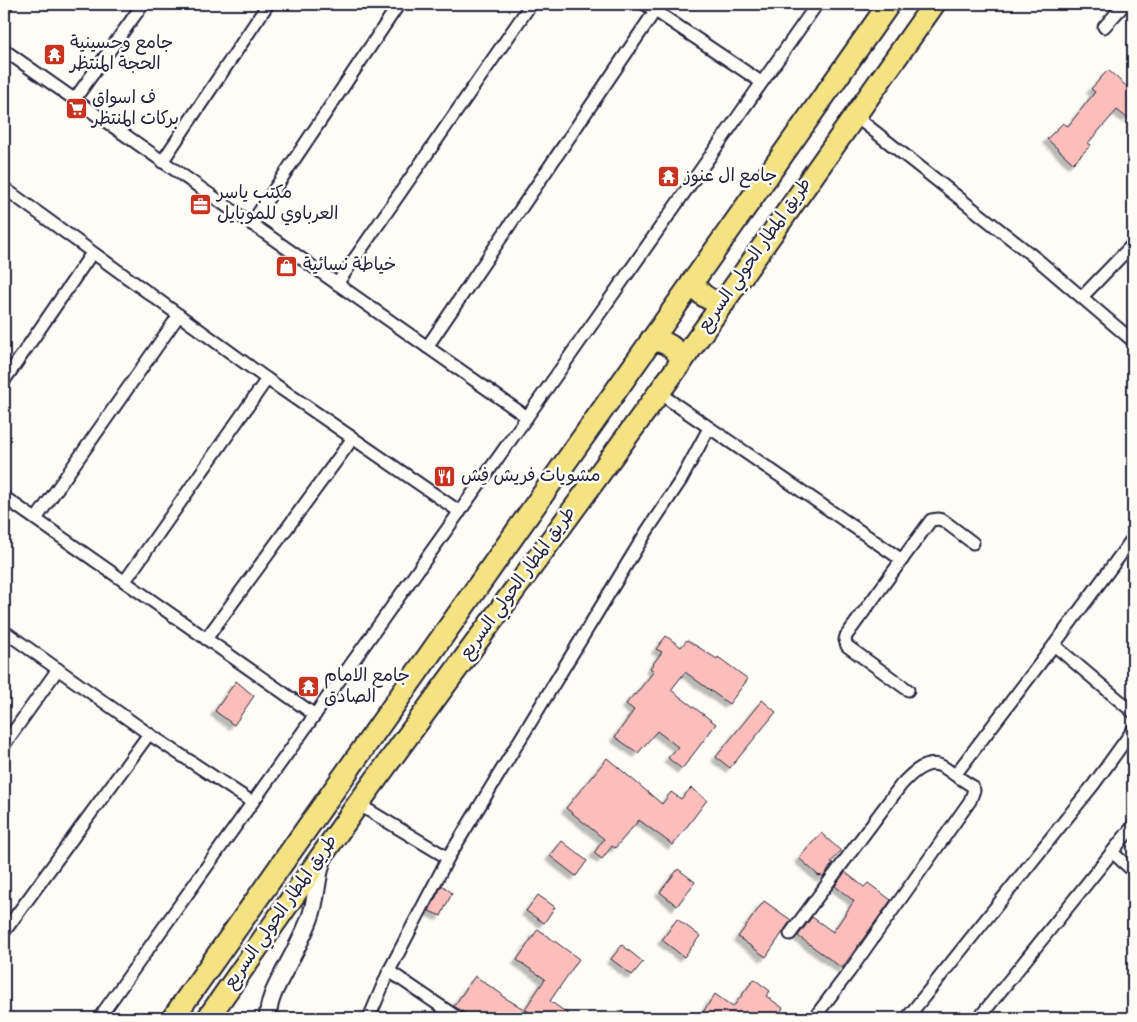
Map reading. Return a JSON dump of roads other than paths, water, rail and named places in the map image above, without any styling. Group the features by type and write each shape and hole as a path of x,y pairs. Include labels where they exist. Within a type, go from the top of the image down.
{"highway":[{"name":"طريق المطار الحولي السريع","path":"173,1018 889,4"},
{"name":"طريق المطار الحولي السريع","path":"208,1018 358,804 724,303 934,4"},
{"path":"693,280 695,286 704,296 724,303"},
{"path":"651,340 658,340 670,345 676,350 682,361"}],"street":[{"path":"4,8 7,4"},
{"path":"74,100 143,4"},
{"path":"162,162 268,4"},
{"path":"251,224 400,4"},
{"path":"337,284 532,4"},
{"path":"645,4 761,82"},
{"path":"99,1018 460,512 761,82 818,4"},
{"path":"1104,27 1125,4"},
{"path":"427,347 655,11"},
{"path":"4,50 527,417"},
{"path":"855,116 1038,260 1133,341"},
{"path":"5,191 267,379 460,512"},
{"path":"1082,297 1133,244"},
{"path":"4,381 92,253"},
{"path":"36,519 179,315"},
{"path":"125,581 267,379"},
{"path":"659,393 902,560"},
{"path":"369,1018 389,972 448,858 647,531 681,480 709,428"},
{"path":"206,639 352,438"},
{"path":"4,497 315,715"},
{"path":"908,690 847,646 845,640 928,524 935,519 944,521 973,543"},
{"path":"955,775 1133,538"},
{"path":"4,630 148,734 252,802"},
{"path":"1054,645 1133,712"},
{"path":"4,745 58,669"},
{"path":"907,1018 1094,784 1133,730"},
{"path":"4,932 148,734"},
{"path":"790,934 901,785 911,775 930,764 939,764 972,786 974,790 970,801 855,964 814,1018"},
{"path":"358,804 448,858"},
{"path":"979,1018 1133,826"},
{"path":"268,1018 268,1007 271,997 296,950 309,919 315,897 318,872 331,844"},
{"path":"1113,853 1133,871"},
{"path":"389,972 458,1018"}],"place":[{"name":"جامع وحسينية الحجة المنتظر","path":"54,54"},
{"name":"ف اسواق بركات المنتظر","path":"76,109"},
{"name":"جامع ال عنوز","path":"668,177"},
{"name":"مكتب ياسر العرباوي للموبايل","path":"201,204"},
{"name":"خياطة نسائية","path":"287,266"},
{"name":"مشويات فريش فِش","path":"445,477"},
{"name":"جامع الامام الصادق","path":"308,687"}]}
